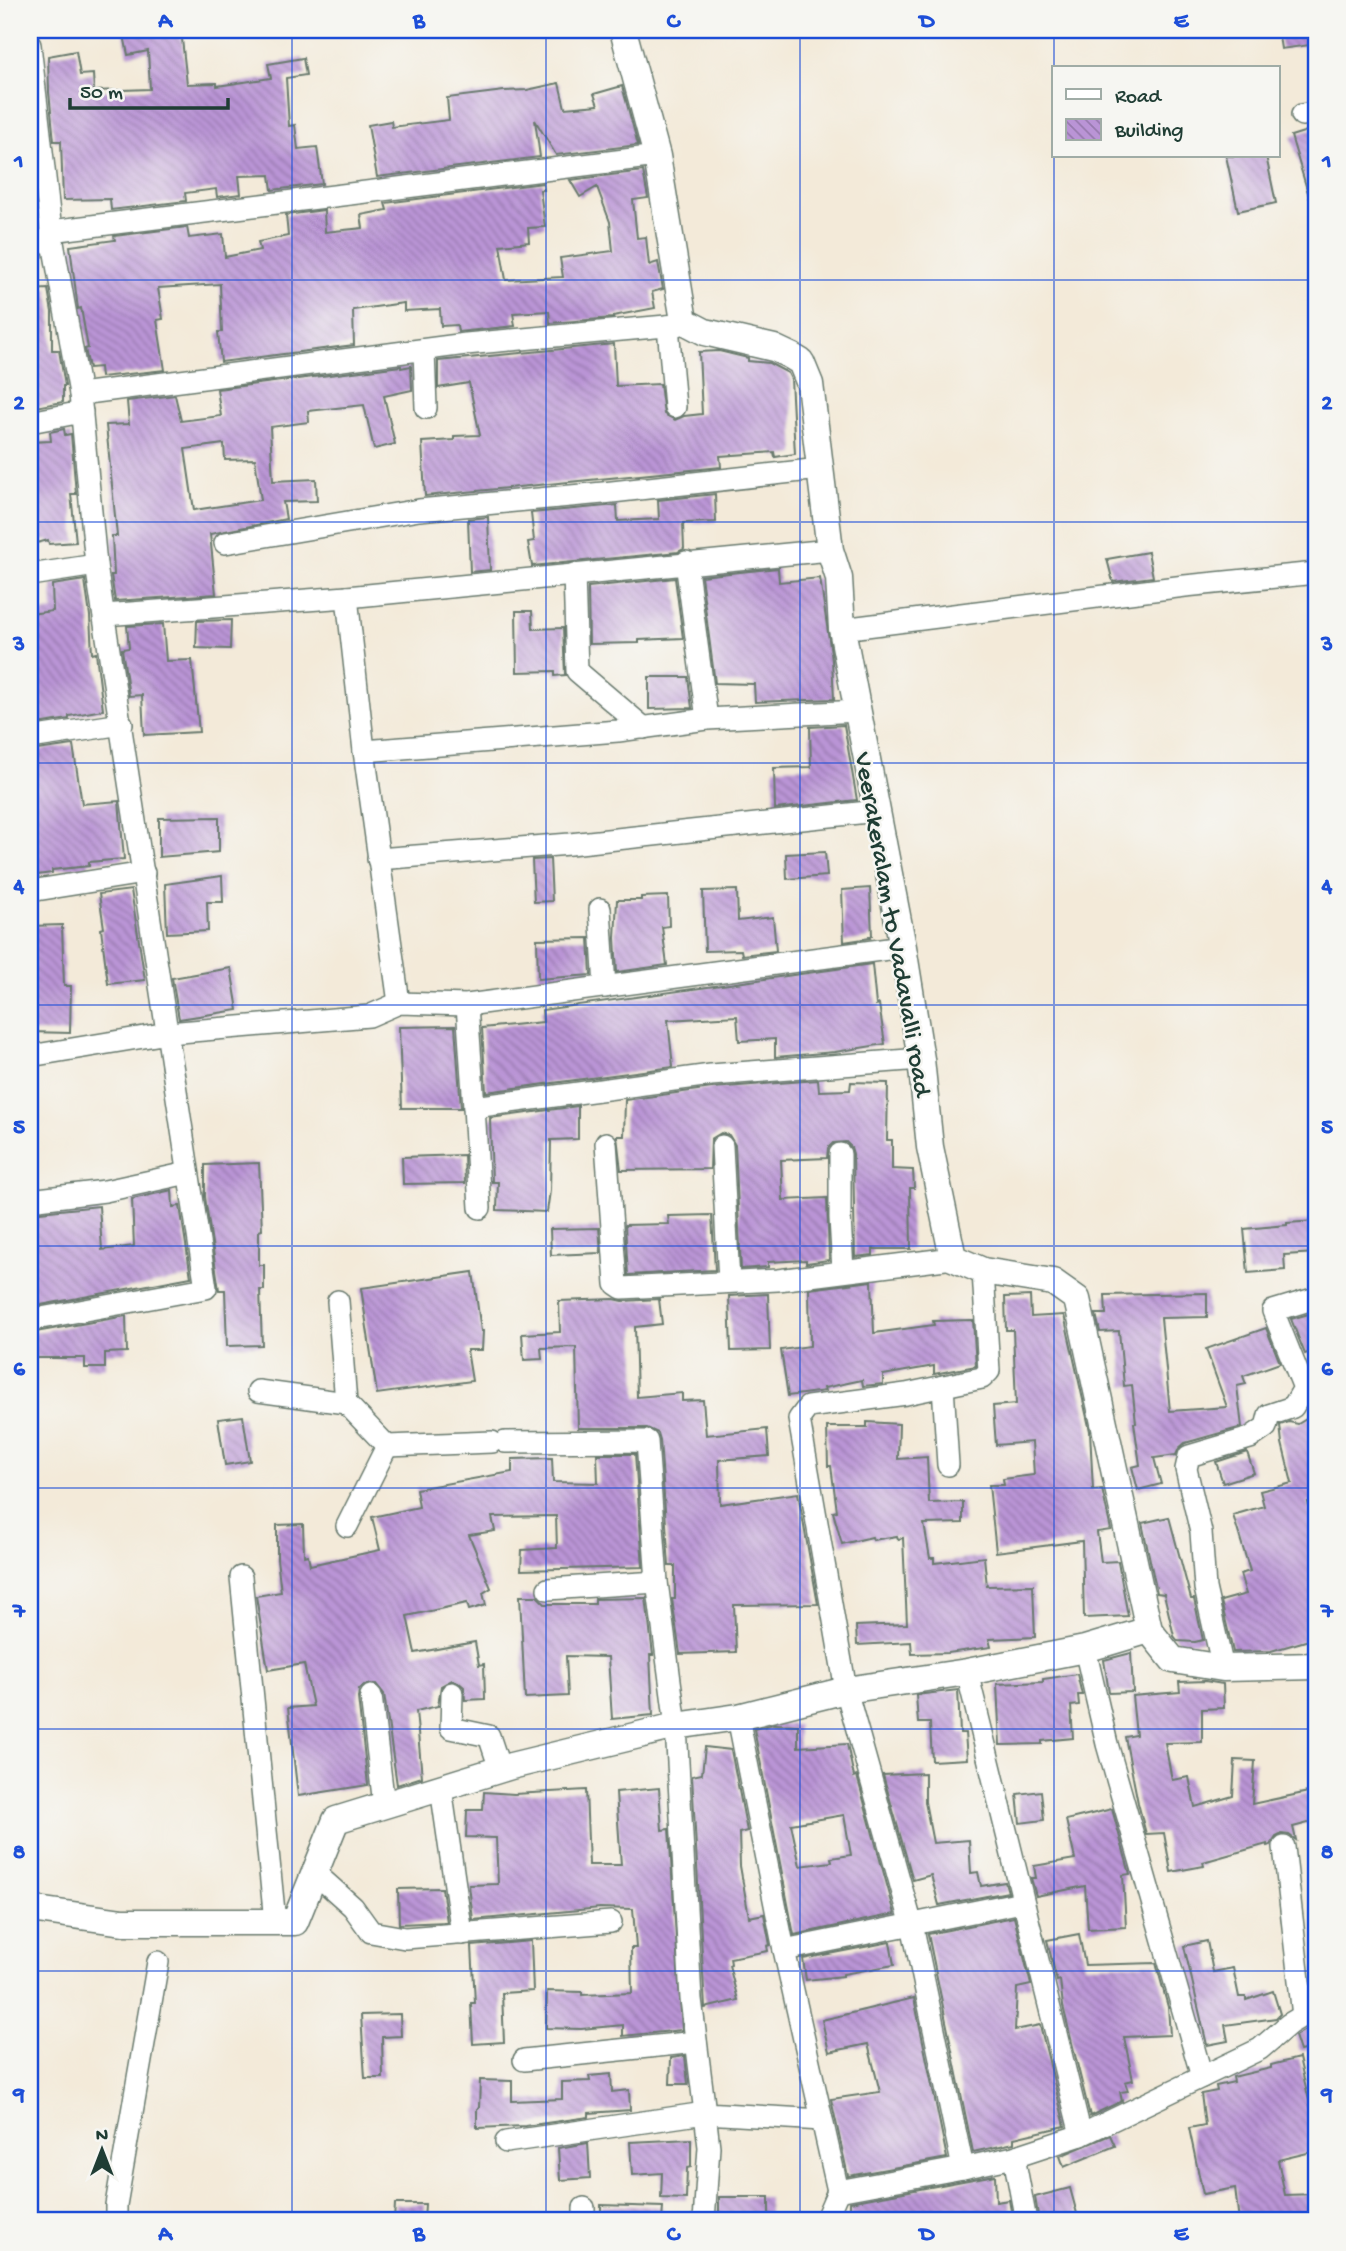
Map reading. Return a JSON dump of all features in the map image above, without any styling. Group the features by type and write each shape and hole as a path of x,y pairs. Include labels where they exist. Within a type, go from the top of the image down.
{"street":[{"path":"623,30 657,156 676,323 675,407"},
{"path":"30,45 52,236 81,403 96,565 206,1288 30,1320"},
{"path":"30,243 52,236 657,156"},
{"path":"30,422 81,403 424,350 676,323"},
{"name":"Veerakeralam to Vadavalli road","path":"676,323 774,348 801,362 810,384 830,550 839,578 842,629 903,947 921,1059 930,1147 953,1258"},
{"path":"424,350 426,408"},
{"path":"225,543 419,510 820,469"},
{"path":"104,615 347,597 830,550"},
{"path":"686,562 708,719"},
{"path":"30,575 96,565"},
{"path":"574,573 577,671 644,728"},
{"path":"842,629 1316,573"},
{"path":"347,597 364,751 399,1003"},
{"path":"364,751 644,728 708,719 858,711"},
{"path":"30,738 122,724"},
{"path":"379,859 570,844 877,811"},
{"path":"30,891 144,873"},
{"path":"600,909 605,986"},
{"path":"30,1056 168,1033 369,1016 399,1003 467,1004 903,947"},
{"path":"467,1004 481,1208"},
{"path":"474,1107 711,1075 921,1059"},
{"path":"606,1143 616,1284 622,1288 778,1280 953,1258 983,1271 1053,1282 1077,1299 1149,1630 1173,1660 1223,1668 1316,1666"},
{"path":"722,1146 729,1282"},
{"path":"840,1154 843,1271"},
{"path":"30,1200 105,1191 188,1173"},
{"path":"963,2168 911,1923 846,1690 799,1419 808,1406 906,1394 982,1378 989,1371 983,1271"},
{"path":"1223,1668 1205,1588 1202,1532 1186,1469 1189,1456 1250,1438 1266,1427 1269,1415 1293,1407 1310,1387 1273,1311 1316,1298"},
{"path":"338,1301 346,1403"},
{"path":"943,1386 948,1465"},
{"path":"258,1391 346,1403 387,1446 646,1441 657,1581 676,1726 691,1999 709,2147 704,2221"},
{"path":"347,1526 387,1446"},
{"path":"241,1577 275,1922"},
{"path":"548,1589 657,1581"},
{"path":"30,1909 123,1923 295,1922 336,1820 500,1769 676,1726 738,1717 846,1690 967,1672 1085,1649 1149,1630"},
{"path":"1085,1649 1107,1744 1202,2077"},
{"path":"967,1672 1081,2134"},
{"path":"452,1693 451,1728 489,1736 500,1769"},
{"path":"371,1696 384,1805"},
{"path":"738,1717 784,1950 838,2191 825,2221"},
{"path":"441,1788 462,1934"},
{"path":"838,2191 1014,2157 1081,2134 1260,2049 1310,2012 1284,1847"},
{"path":"315,1873 353,1907 371,1932 405,1938 611,1922"},
{"path":"784,1950 1022,1902"},
{"path":"116,2221 116,2205 158,1962"},
{"path":"524,2060 696,2042"},
{"path":"506,2142 705,2113 822,2120"},
{"path":"1014,2157 1026,2221"}],"building":[{"path":"123,30 181,30 187,84 217,83 217,86 271,78 268,64 303,58 306,75 286,78 289,126 295,125 298,149 317,147 322,184 272,190 270,175 239,176 241,194 217,197 216,189 185,193 186,201 111,210 110,199 63,200 61,141 54,141 48,56 76,51 80,75 93,74 94,91 150,89 148,51 128,55"},
{"path":"1278,30 1308,30 1310,45 1281,49"},
{"path":"559,83 565,108 598,105 594,94 622,86 638,145 556,155 535,120 540,157 377,177 368,125 391,121 392,127 449,120 447,98 527,90"},
{"path":"1316,128 1316,206 1312,206 1291,136"},
{"path":"1226,158 1266,158 1276,203 1238,211"},
{"path":"643,171 648,198 633,200 637,238 646,237 649,265 658,262 663,289 652,292 655,308 613,318 550,323 549,311 513,313 515,326 458,332 457,325 441,326 440,309 404,311 404,303 353,310 354,345 221,362 218,332 222,332 220,284 158,288 163,319 157,320 165,370 101,377 100,367 89,368 70,246 115,240 114,236 187,227 189,238 223,234 225,257 260,250 258,242 288,236 286,215 324,210 325,232 363,228 361,215 387,210 385,203 543,183 544,190 540,190 545,227 528,228 529,242 500,245 506,280 563,277 560,258 613,251 610,222 597,187 580,197 570,180"},
{"path":"48,289 52,312 52,350 59,350 65,386 63,402 30,408 30,290"},
{"path":"614,344 616,386 660,384 664,414 675,420 702,414 699,352 719,351 748,358 748,361 769,363 788,373 791,379 795,454 775,457 774,452 720,456 721,467 425,496 422,442 454,440 454,436 480,435 469,383 438,388 438,361"},
{"path":"411,366 412,390 384,396 395,444 374,449 364,405 308,411 309,422 270,427 273,481 316,479 317,501 283,502 286,519 210,534 216,594 115,601 111,575 114,575 112,536 117,536 106,425 129,424 127,401 175,395 181,421 221,416 217,389","holes":["224,444 225,460 255,459 261,500 194,510 185,449"]},
{"path":"64,429 65,435 71,434 76,494 71,494 76,542 49,544 48,540 30,545 30,442 51,441 50,432"},
{"path":"715,494 716,522 683,523 684,549 678,552 532,566 528,542 534,541 531,513 617,505 618,521 659,519 658,500"},
{"path":"488,517 490,570 470,572 468,519"},
{"path":"1148,552 1153,577 1113,582 1107,559"},
{"path":"778,568 779,582 820,578 832,660 834,699 755,702 754,684 715,683 701,576"},
{"path":"675,578 683,638 639,640 639,643 589,644 588,587"},
{"path":"85,580 92,654 96,653 103,710 30,725 30,614 53,611 52,585"},
{"path":"516,611 532,611 533,629 563,628 565,675 555,676 555,671 517,672"},
{"path":"231,620 230,649 196,648 197,621"},
{"path":"163,624 166,661 192,660 199,732 144,735 142,695 129,696 122,649 129,648 127,626"},
{"path":"649,677 688,677 692,708 649,709"},
{"path":"844,725 857,800 775,809 774,768 811,767 810,727"},
{"path":"73,745 82,804 119,801 124,859 89,862 89,866 52,870 52,873 30,876 30,751"},
{"path":"219,817 219,852 159,857 159,818"},
{"path":"825,852 827,876 787,879 786,854"},
{"path":"550,859 552,901 534,902 532,860"},
{"path":"222,876 223,902 207,902 208,931 167,933 165,884"},
{"path":"870,888 872,936 844,942 842,890"},
{"path":"131,890 145,980 108,984 99,894"},
{"path":"737,890 738,921 773,917 776,951 742,955 741,950 705,951 703,891"},
{"path":"668,896 669,926 662,927 667,965 617,972 617,900"},
{"path":"62,925 64,986 71,986 70,1033 30,1032 30,926"},
{"path":"589,938 591,975 538,979 537,939"},
{"path":"872,964 876,1005 879,1004 885,1044 775,1057 775,1039 739,1041 737,1016 668,1020 673,1067 486,1092 482,1028 543,1022 542,1010"},
{"path":"231,968 238,1010 179,1019 172,978"},
{"path":"455,1026 461,1108 402,1108 399,1027"},
{"path":"818,1080 819,1091 850,1090 851,1082 888,1083 887,1140 892,1140 892,1169 913,1170 914,1188 910,1188 911,1249 873,1249 873,1255 855,1257 853,1154 846,1142 833,1143 828,1148 827,1158 781,1160 783,1200 827,1198 829,1260 806,1263 806,1260 768,1262 768,1267 741,1269 735,1145 729,1135 721,1133 711,1139 710,1169 621,1170 617,1136 624,1136 625,1100 712,1088"},
{"path":"578,1106 578,1139 551,1140 547,1212 497,1210 498,1182 492,1182 490,1118"},
{"path":"464,1155 465,1183 403,1184 402,1157"},
{"path":"259,1163 262,1230 259,1231 259,1265 264,1265 264,1290 260,1290 262,1345 227,1346 225,1290 219,1290 205,1197 205,1165"},
{"path":"172,1190 173,1207 180,1206 191,1277 30,1307 30,1213 99,1206 102,1250 134,1246 132,1199"},
{"path":"712,1215 715,1270 628,1275 625,1225 669,1224 668,1216"},
{"path":"1316,1221 1316,1253 1284,1255 1285,1270 1248,1273 1244,1229"},
{"path":"599,1228 601,1253 551,1255 550,1229"},
{"path":"473,1272 483,1331 482,1350 467,1350 472,1381 377,1394 361,1288"},
{"path":"872,1281 874,1333 934,1325 933,1321 973,1320 976,1366 934,1374 934,1366 883,1375 883,1384 863,1386 862,1380 824,1388 825,1391 788,1396 781,1350 810,1346 809,1289"},
{"path":"1207,1293 1207,1317 1161,1318 1170,1411 1227,1407 1206,1349 1266,1328 1280,1363 1243,1376 1246,1384 1237,1386 1242,1427 1185,1443 1176,1455 1154,1458 1161,1484 1138,1490 1132,1467 1140,1465 1132,1385 1124,1386 1119,1331 1100,1332 1096,1314 1106,1314 1105,1295"},
{"path":"768,1294 770,1350 731,1351 729,1296"},
{"path":"1030,1296 1031,1317 1064,1315 1090,1431 1093,1490 1102,1489 1111,1530 1097,1532 1101,1562 1118,1561 1128,1616 1084,1618 1082,1541 996,1552 989,1485 1004,1485 1003,1479 1034,1475 1032,1442 996,1445 993,1406 1016,1404 1013,1330 1006,1330 1005,1297"},
{"path":"659,1299 662,1324 635,1327 637,1397 682,1393 682,1401 703,1400 706,1435 767,1429 769,1456 719,1460 720,1504 798,1493 818,1604 734,1605 736,1652 680,1654 672,1599 675,1599 675,1566 669,1566 658,1433 647,1428 578,1428 576,1347 541,1348 542,1359 524,1360 522,1334 560,1332 559,1301"},
{"path":"1316,1312 1316,1350 1305,1354 1291,1319"},
{"path":"126,1316 127,1352 105,1353 105,1368 85,1368 85,1358 30,1358 30,1333"},
{"path":"1316,1413 1316,1500 1308,1502 1316,1535 1316,1638 1271,1651 1233,1652 1221,1601 1246,1594 1240,1574 1250,1571 1233,1515 1264,1506 1260,1491 1292,1483 1280,1425 1289,1422 1298,1424"},
{"path":"243,1416 250,1461 225,1465 218,1419"},
{"path":"867,1422 899,1424 898,1459 927,1457 929,1503 963,1502 963,1523 924,1524 930,1558 934,1558 934,1563 984,1557 987,1586 1033,1585 1035,1637 989,1639 991,1647 948,1653 912,1654 911,1642 857,1645 856,1626 907,1624 903,1538 898,1539 897,1536 873,1540 872,1537 842,1544 833,1512 837,1511 831,1466 828,1466 827,1427 867,1427"},
{"path":"1247,1452 1254,1473 1223,1483 1216,1462"},
{"path":"597,1454 635,1454 643,1567 521,1570 522,1550 557,1548 556,1516 492,1517 495,1531 469,1535 491,1588 483,1593 486,1605 469,1610 467,1603 407,1616 415,1653 475,1642 479,1665 484,1664 485,1699 465,1700 464,1687 452,1680 441,1686 438,1706 416,1711 422,1777 397,1785 384,1694 376,1684 364,1685 359,1690 358,1698 368,1785 298,1796 288,1708 313,1706 304,1664 268,1670 256,1596 281,1592 277,1525 303,1524 304,1556 308,1555 310,1565 380,1550 372,1517 419,1507 416,1489 512,1472 512,1459 552,1458 553,1482 598,1483"},
{"path":"1169,1517 1191,1599 1194,1599 1203,1640 1195,1642 1178,1641 1174,1636 1164,1594 1157,1593 1142,1523"},
{"path":"520,1596 537,1596 545,1604 595,1604 595,1599 646,1598 653,1655 650,1655 653,1715 612,1719 608,1657 566,1656 568,1696 525,1698"},
{"path":"1131,1653 1133,1692 1109,1693 1104,1660"},
{"path":"1077,1674 1082,1695 1078,1695 1079,1705 1071,1706 1073,1738 1042,1741 1042,1744 1000,1745 997,1684 1043,1682 1043,1679"},
{"path":"1205,1681 1223,1684 1224,1708 1202,1709 1202,1742 1165,1743 1172,1780 1189,1777 1195,1807 1233,1796 1235,1760 1255,1761 1252,1804 1313,1791 1316,1793 1316,1821 1293,1827 1296,1840 1282,1834 1276,1837 1271,1845 1203,1862 1204,1866 1171,1872 1164,1833 1146,1834 1138,1803 1125,1737 1136,1735 1132,1696 1180,1692 1179,1682"},
{"path":"958,1690 960,1733 965,1733 967,1759 932,1761 930,1723 918,1723 916,1695"},
{"path":"774,1724 798,1725 798,1747 847,1744 854,1777 857,1776 895,1914 794,1935 754,1729","holes":["844,1815 851,1855 831,1858 832,1862 800,1866 791,1824"]},
{"path":"705,1747 731,1750 747,1831 739,1833 740,1866 749,1917 764,1914 770,1945 767,1946 768,1951 730,1958 729,1965 738,2000 705,2008 692,1776 702,1774"},
{"path":"925,1773 925,1802 933,1843 969,1840 971,1873 978,1872 981,1886 1005,1882 1008,1892 939,1905 931,1875 913,1880 883,1775"},
{"path":"659,1788 662,1830 669,1829 682,2030 623,2036 623,2025 581,2029 546,2028 547,1991 582,1992 582,1995 632,1993 631,1948 636,1948 633,1909 600,1908 473,1920 469,1885 498,1884 496,1838 466,1837 467,1810 483,1810 484,1792 514,1794 586,1790 589,1865 621,1865 616,1792"},
{"path":"1041,1791 1044,1820 1020,1823 1017,1794"},
{"path":"1112,1809 1130,1874 1123,1875 1126,1927 1088,1929 1085,1886 1036,1896 1031,1878 1036,1878 1034,1866 1075,1859 1066,1820"},
{"path":"442,1888 447,1922 399,1924 398,1889"},
{"path":"1014,1917 1031,1985 1017,1988 1015,2030 1040,2025 1065,2126 1014,2138 1014,2143 973,2152 928,1934"},
{"path":"1079,1934 1085,1965 1156,1963 1168,2007 1170,2035 1124,2037 1133,2080 1125,2082 1128,2091 1120,2092 1122,2101 1090,2116 1063,2006 1060,1980 1057,1981 1047,1940"},
{"path":"531,1941 533,1991 502,1993 504,2042 473,2044 471,2003 475,2003 472,1946"},
{"path":"1207,1941 1213,1972 1233,1968 1239,1997 1246,1997 1246,2000 1273,1991 1280,2014 1276,2018 1225,2025 1228,2041 1207,2045 1184,1946"},
{"path":"890,1942 894,1965 843,1976 806,1980 803,1959"},
{"path":"914,1998 947,2158 848,2176 831,2099 880,2092 868,2044 829,2052 822,2020"},
{"path":"400,2014 401,2036 382,2037 383,2078 365,2078 361,2015"},
{"path":"1316,2024 1316,2047 1300,2051 1295,2036"},
{"path":"685,2056 688,2084 670,2084 671,2058"},
{"path":"1299,2058 1316,2130 1316,2151 1278,2160 1285,2195 1316,2194 1316,2221 1239,2221 1235,2188 1203,2194 1189,2128 1205,2125 1201,2094 1217,2091 1216,2086 1234,2082 1233,2077"},
{"path":"611,2074 612,2092 629,2090 630,2110 589,2113 589,2117 525,2126 477,2128 480,2080 512,2081 512,2101 562,2099 562,2082 590,2081 589,2076"},
{"path":"1110,2135 1115,2146 1064,2167 1060,2156"},
{"path":"691,2139 691,2167 687,2168 686,2199 661,2198 662,2173 632,2175 630,2142"},
{"path":"588,2143 590,2178 560,2180 558,2148"},
{"path":"995,2175 996,2202 1009,2200 1013,2221 850,2221 850,2202"},
{"path":"1070,2188 1079,2221 1039,2221 1035,2197"},
{"path":"719,2197 769,2197 769,2221 722,2221 722,2215 719,2215"},
{"path":"395,2204 425,2204 424,2221 394,2221"},
{"path":"601,2205 663,2207 662,2221 601,2221"}]}
